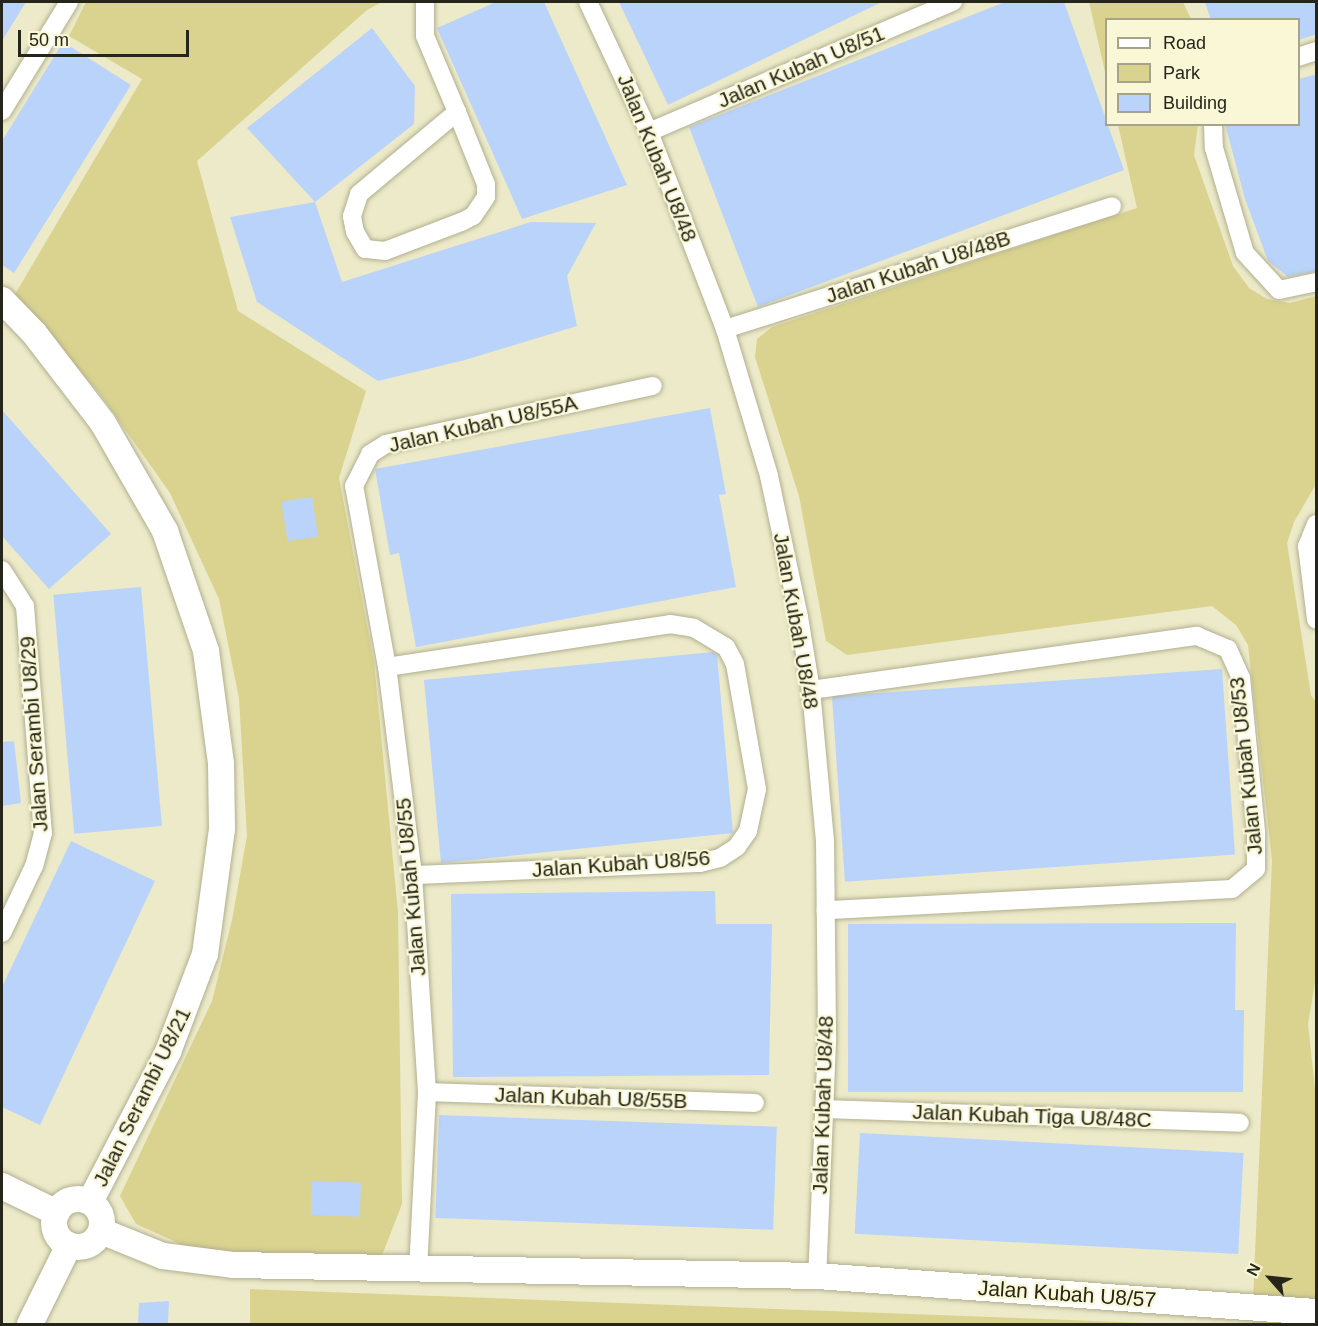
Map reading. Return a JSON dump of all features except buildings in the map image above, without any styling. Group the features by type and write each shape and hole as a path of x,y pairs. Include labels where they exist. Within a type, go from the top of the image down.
{"street":[{"path":"2,111 69,2"},
{"path":"425,2 424,36 457,112 486,184 481,208 461,222 385,251 365,249 355,232 352,216 359,194 457,112"},
{"name":"Jalan Kubah U8/48","path":"588,2 649,132 725,328 769,476 811,690 825,840 826,910 825,1110 817,1276"},
{"name":"Jalan Kubah U8/51","path":"649,132 953,2"},
{"path":"1300,57 1317,51"},
{"path":"1212,126 1214,148 1245,253 1279,290 1317,282"},
{"name":"Jalan Kubah U8/48B","path":"725,328 1112,206"},
{"name":"Jalan Serambi U8/21","path":"2,300 41,341 103,423 165,531 206,651 222,764 222,829 205,954 168,1052 90,1202"},
{"name":"Jalan Kubah U8/55A","path":"355,507 354,486 359,468 369,454 386,444 653,386"},
{"name":"Jalan Kubah U8/55","path":"355,507 387,668 413,875 427,1092 418,1271"},
{"path":"1317,524 1307,546 1317,619"},
{"name":"Jalan Serambi U8/29","path":"2,570 25,606 44,833 34,866 2,933"},
{"name":"Jalan Kubah U8/56","path":"387,668 670,624 694,628 726,647 735,664 758,789 748,831 736,847 720,858 700,863 413,875"},
{"name":"Jalan Kubah U8/53","path":"811,690 1197,636 1228,649 1240,678 1256,832 1256,869 1232,890 826,910"},
{"name":"Jalan Kubah U8/55B","path":"427,1092 755,1103"},
{"name":"Jalan Kubah Tiga U8/48C","path":"825,1110 1240,1123"},
{"path":"2,1186 57,1212"},
{"path":"67,1201 90,1202 101,1214 101,1231 92,1243 69,1245 57,1235 57,1212 67,1201"},
{"name":"Jalan Kubah U8/57","path":"101,1231 134,1246 190,1262 418,1271 817,1276 1317,1312"},
{"path":"30,1324 69,1245"}],"green space":[{"path":"86,2 382,2 367,10 197,161 238,311 366,391 339,478 374,662 398,912 402,1204 381,1258 205,1255 136,1224 120,1196 212,1001 232,920 247,836 239,698 219,599 170,493 100,394 14,296 142,79 69,36"},
{"path":"1089,2 1183,2 1191,18 1105,18 1105,72"},
{"path":"1118,126 1198,126 1194,155 1233,266 1249,288 1267,299 1290,303 1316,296 1316,484 1294,522 1287,543 1311,695 1316,702 1316,977 1308,1024 1316,1098 1316,1324 1252,1324 1272,860 1248,645 1236,625 1212,606 847,655 826,641 799,496 755,357 757,339 772,327 1137,208"},
{"path":"250,1289 1174,1324 250,1324"}]}
